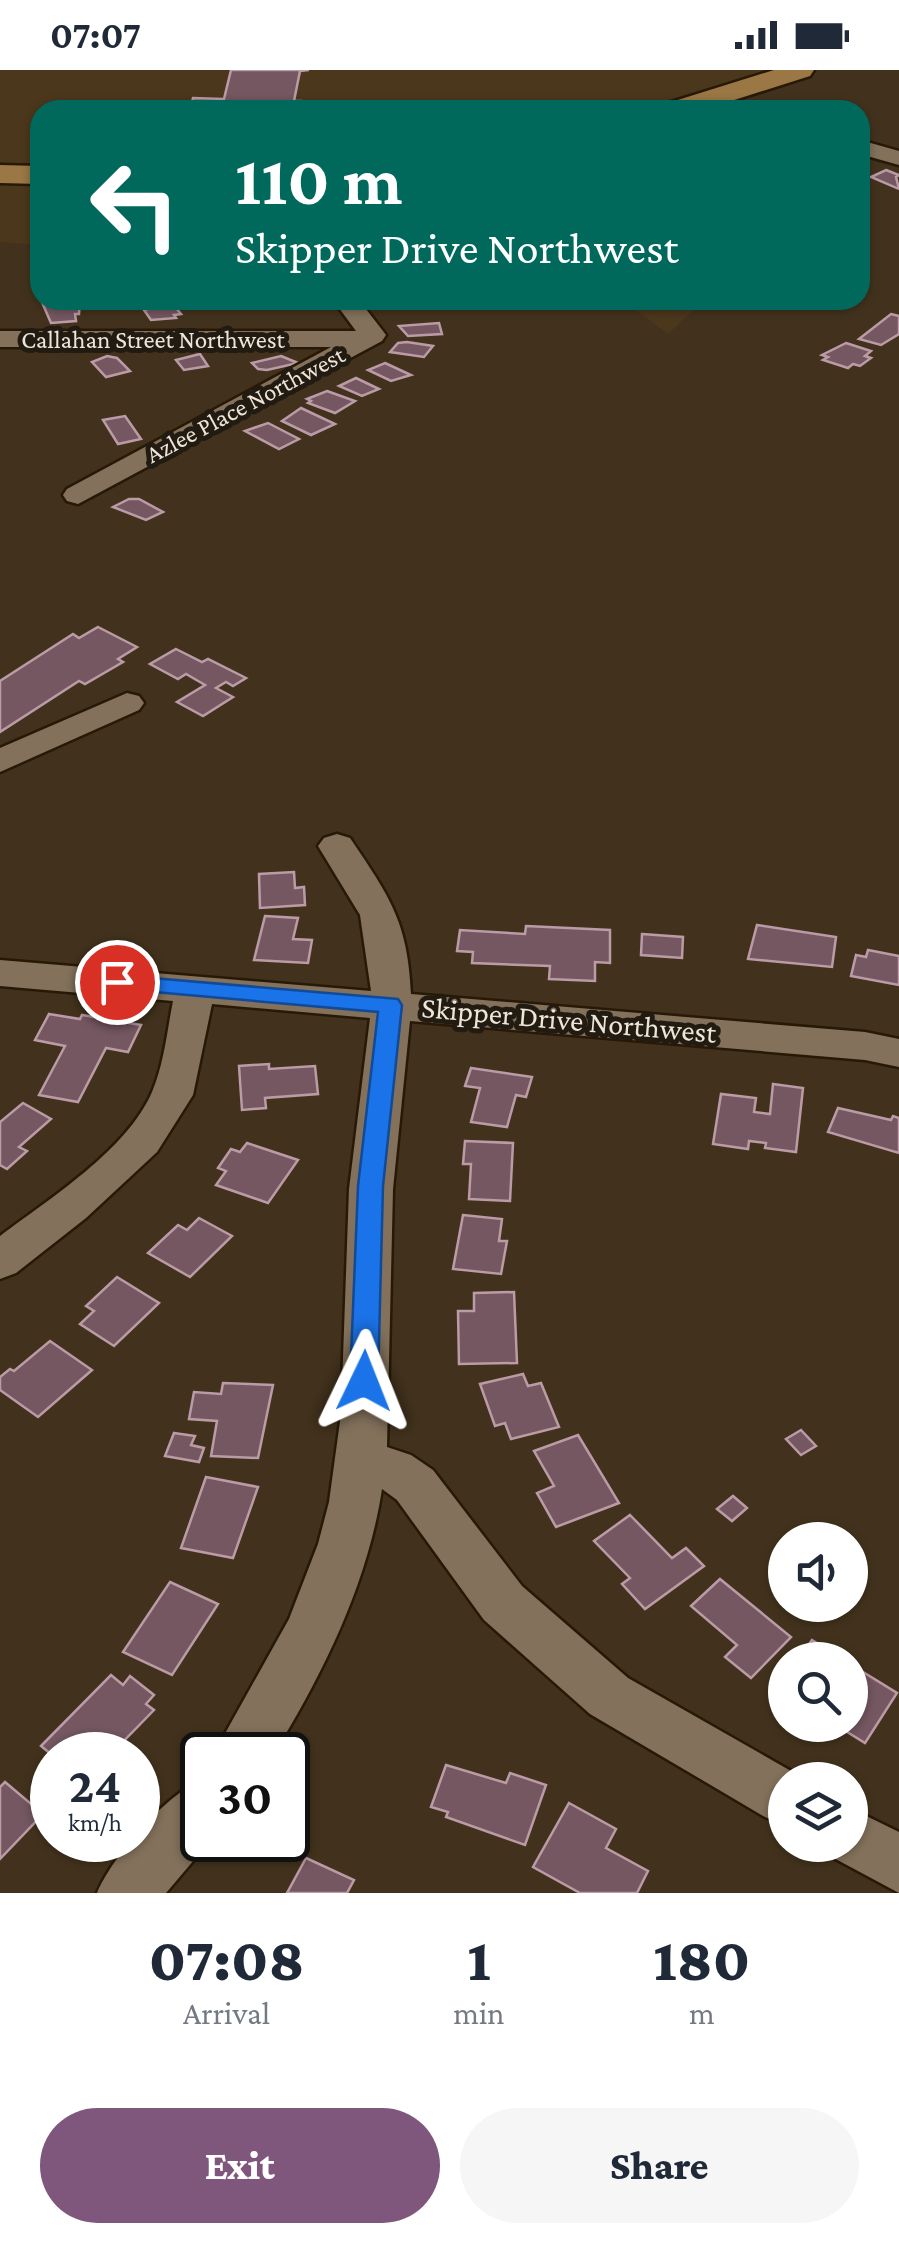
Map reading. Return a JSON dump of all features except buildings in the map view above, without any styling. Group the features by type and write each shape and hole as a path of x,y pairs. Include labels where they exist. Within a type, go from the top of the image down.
{"main road":[{"path":"708,100 802,70"},
{"path":"0,174 30,174"}],"street":[{"path":"870,149 899,158"},
{"name":"Azlee Place Northwest","path":"78,495 374,335 354,310"},
{"name":"Callahan Street Northwest","path":"0,339 365,339"},
{"path":"0,760 127,704"},
{"path":"256,1732 315,1624 344,1542 362,1459 371,1186 390,1005 382,922 337,846"},
{"name":"Skipper Drive Northwest","path":"0,973 865,1046 899,1053"},
{"path":"0,1262 139,1146 160,1120 174,1092 195,989"},
{"path":"362,1459 393,1470 415,1486 503,1603 609,1696 768,1788"},
{"path":"126,1893 180,1833"},
{"path":"868,1846 899,1864"}],"shaded area":[{"path":"0,70 816,70 721,100 30,100 30,244 0,242"},
{"path":"636,310 693,310 668,334"}],"route":[{"path":"117,982 390,1005 371,1186 364,1381"}]}
